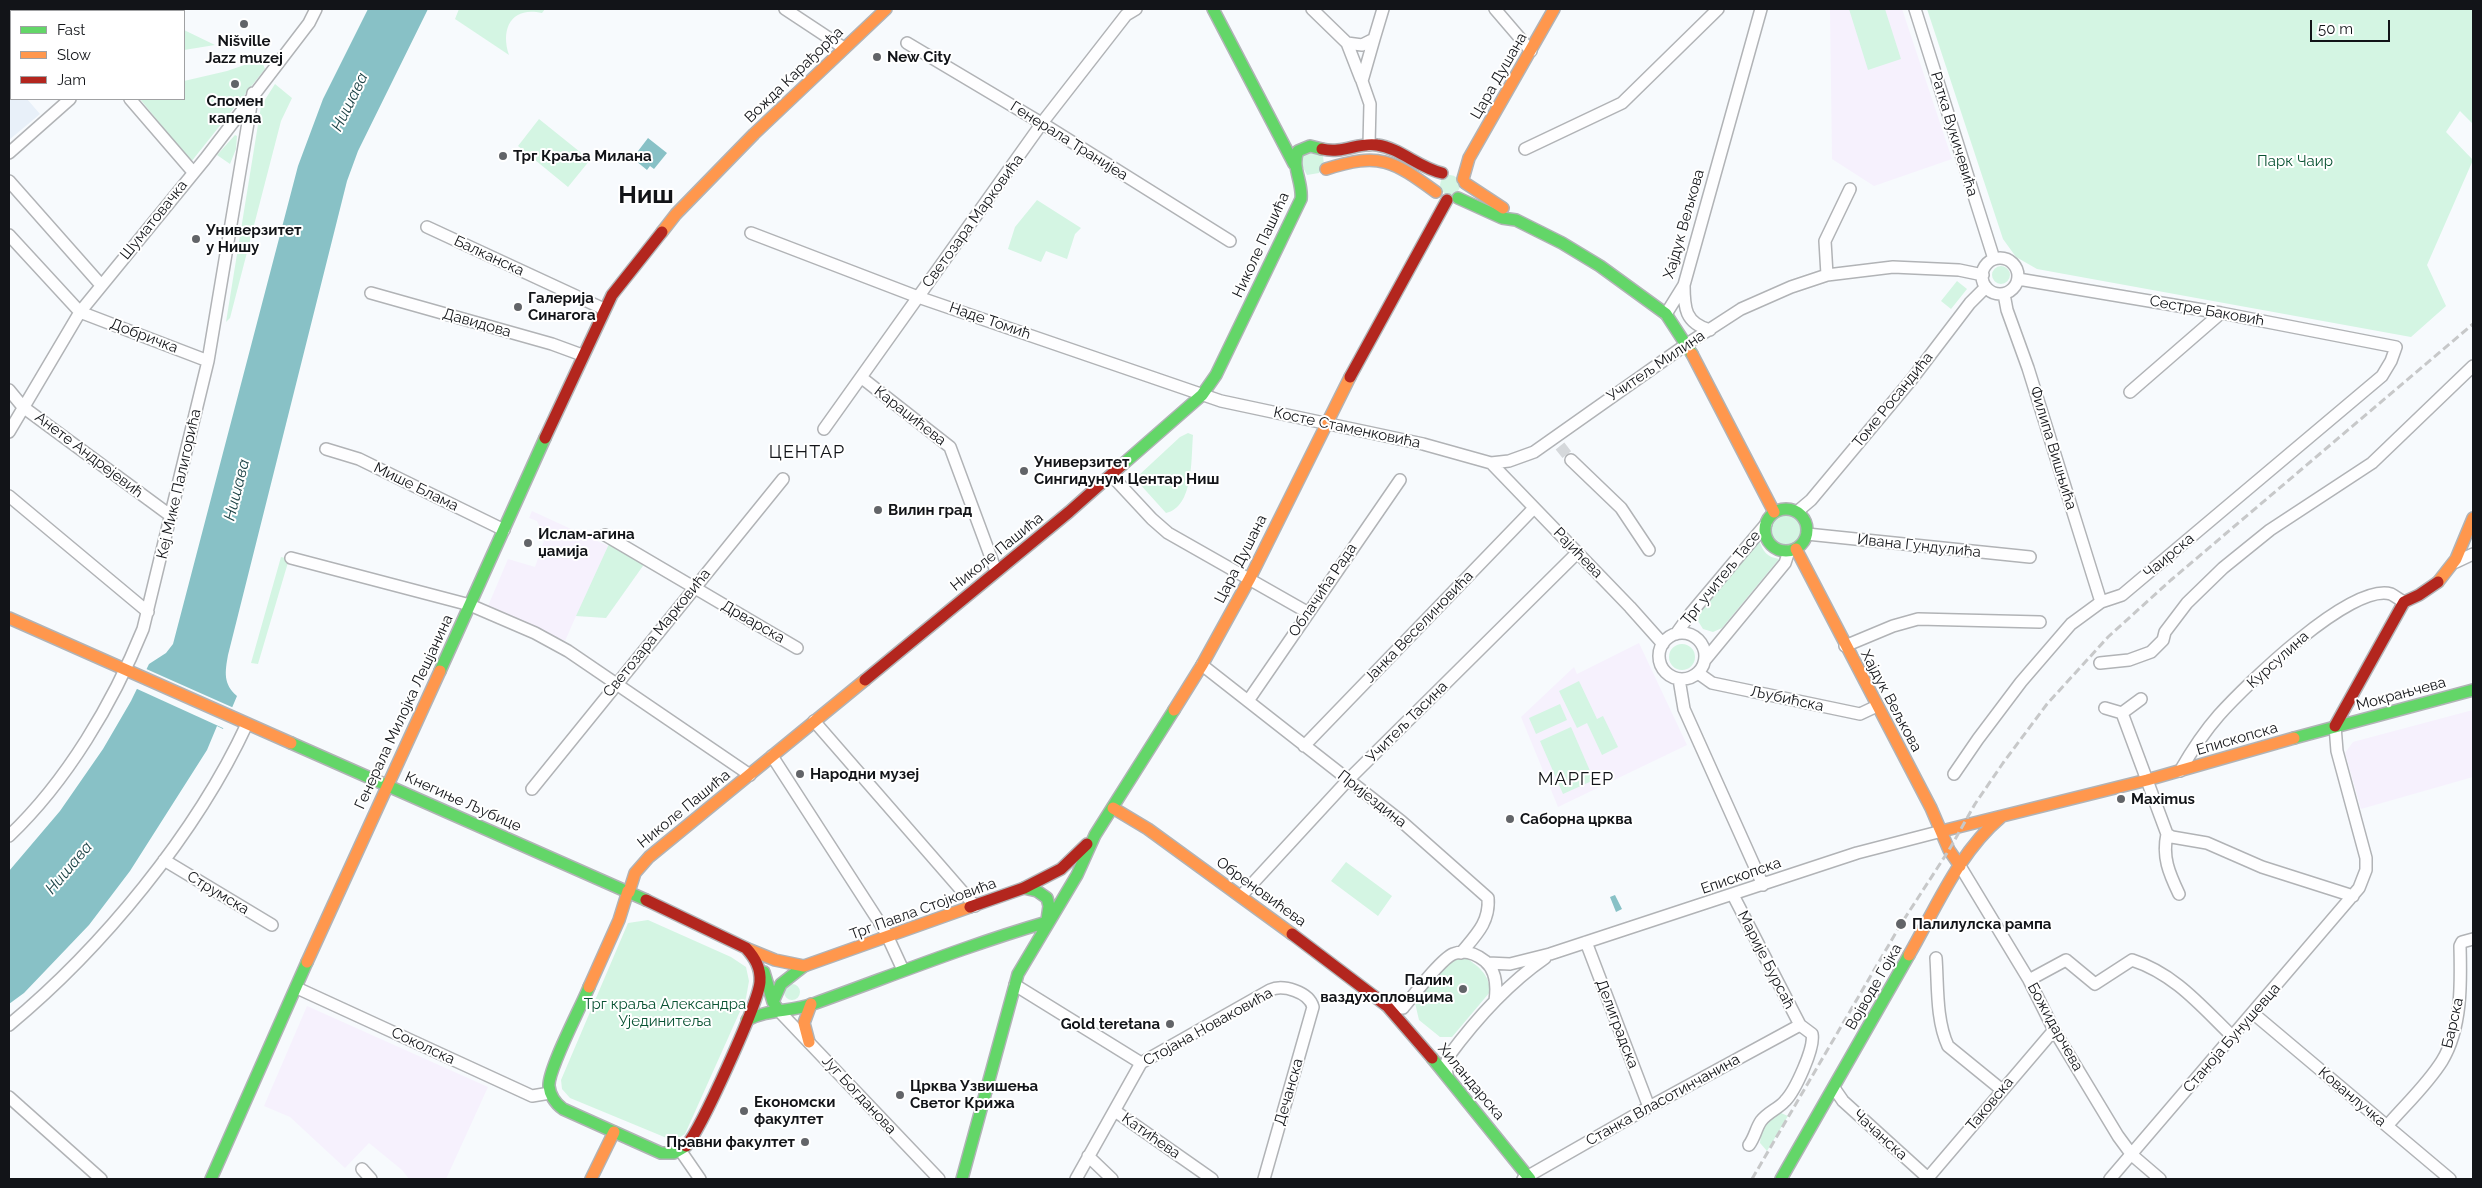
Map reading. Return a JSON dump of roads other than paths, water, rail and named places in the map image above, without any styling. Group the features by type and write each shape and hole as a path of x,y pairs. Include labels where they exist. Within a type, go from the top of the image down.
{"street":[{"path":"785,9 844,48"},
{"name":"Вожда Карађорђа","path":"636,264 680,209 724,164 886,9"},
{"name":"Светозара Марковића","path":"824,429 1042,124 1126,16 1136,9"},
{"path":"1213,9 1274,125 1283,146 1309,173"},
{"path":"1312,9 1347,43 1370,104 1369,145"},
{"path":"1362,81 1383,9"},
{"path":"1495,9 1531,51"},
{"name":"Цара Душана","path":"1464,181 1469,158 1554,9"},
{"path":"1525,149 1622,103 1718,9"},
{"name":"Хајдук Вељкова","path":"1666,314 1684,285 1761,9"},
{"name":"Ратка Вукичевића","path":"1915,9 1994,260"},
{"name":"Шуматовачка","path":"9,432 80,312 193,172 314,13"},
{"path":"1347,43 1362,45 1374,39"},
{"name":"Генерала Транијеа","path":"907,43 1230,241"},
{"name":"Кеј Мике Палигорића","path":"10,834 71,762 96,723 126,671 148,612 208,361 253,93"},
{"path":"9,154 69,100"},
{"path":"131,100 193,172"},
{"path":"1274,125 1286,137 1304,147"},
{"path":"1309,173 1296,155 1304,147 1310,146 1338,152 1369,145 1388,148 1432,171 1447,172 1464,181 1507,210 1516,220"},
{"name":"Николе Пашића","path":"629,891 635,873 643,863 1112,476 1202,395 1219,370 1301,199 1303,185 1309,173 1327,160 1322,150"},
{"name":"Цара Душана","path":"1447,172 1469,158"},
{"path":"1309,173 1354,160 1383,159 1400,166 1436,192 1502,218 1516,220 1562,243 1600,266 1666,314 1687,344 1774,512"},
{"path":"1436,192 1436,180 1447,172"},
{"path":"9,181 101,285"},
{"path":"1453,199 1464,192 1464,181"},
{"path":"1827,275 1824,241 1850,189"},
{"name":"Цара Душана","path":"962,1179 1018,974 1047,922 1077,876 1095,835 1202,666 1250,578 1327,423 1453,199"},
{"name":"Балканска","path":"427,227 604,309"},
{"name":"Наде Томић","path":"751,233 918,297 1202,395"},
{"path":"9,235 80,312"},
{"path":"1994,260 2009,260 2016,268 2018,278 2013,288 2004,294 1994,293 1986,287 1983,275 1986,266 1994,260"},
{"name":"Генерала Милојка Лешјанина","path":"211,1179 582,355 612,295 636,264"},
{"name":"Учитељ Милина","path":"1491,463 1524,458 1557,442 1615,393 1687,344 1763,298 1827,275 1893,267 1960,270 1983,275"},
{"name":"Сестре Баковић","path":"2018,278 2221,313 2396,348"},
{"path":"1684,285 1684,302 1689,317 1695,324 1710,330"},
{"name":"Томе Росандића","path":"1798,511 1811,500 1912,378 1970,303 1986,287"},
{"name":"Давидова","path":"371,293 552,344 582,355"},
{"name":"Филипа Вишњића","path":"2004,294 2007,310 2028,368 2101,602"},
{"name":"Добричка","path":"80,312 208,361"},
{"path":"2130,392 2221,313"},
{"name":"Чаирска","path":"1954,774 1978,739 2042,655 2070,624 2101,602 2122,595 2382,376 2396,348"},
{"path":"2100,663 2129,660 2151,652 2163,640 2165,632 2187,603 2247,547 2372,463 2473,366"},
{"name":"Караџићева","path":"862,378 950,447 996,571"},
{"name":"Анете Андрејевић","path":"9,390 24,406 171,516"},
{"name":"Косте Стаменковића","path":"1202,395 1423,444 1491,463"},
{"name":"Мише Блама","path":"326,448 359,459 504,530"},
{"path":"1572,460 1622,508 1649,550"},
{"name":"Рајићева","path":"1491,463 1663,644"},
{"path":"1112,476 1160,526 1307,612"},
{"name":"Светозара Марковића","path":"532,789 783,479"},
{"name":"Облачића Рада","path":"1248,701 1307,612 1400,480"},
{"path":"9,496 148,612"},
{"name":"Јанка Веселиновића","path":"1304,746 1534,508"},
{"path":"1705,660 1703,647 1695,637 1683,633 1676,634 1663,644 1660,651 1662,666 1666,672 1679,679 1686,679 1698,673 1705,660 1785,563 1792,550 1805,540 1807,534 1806,521 1798,511 1786,508 1774,512 1766,524 1765,531 1770,544 1775,548 1792,550"},
{"path":"2335,726 2404,602 2422,595 2441,581 2456,562 2473,518"},
{"name":"Трг учитељ Тасе","path":"1676,634 1691,613 1766,524"},
{"name":"Ивана Гундулића","path":"1807,534 2030,557"},
{"name":"Дрварска","path":"606,535 797,648"},
{"name":"Хајдук Вељкова","path":"1792,550 1877,706 1942,831 1949,850 1960,866"},
{"name":"Учитељ Тасина","path":"1241,896 1348,780 1577,553"},
{"path":"2456,562 2473,554"},
{"path":"291,558 470,605 535,633 568,651 750,775"},
{"name":"Курсулина","path":"2180,771 2219,716 2265,668 2327,617 2373,595 2390,594 2404,602"},
{"name":"Кнегиње Љубице","path":"9,618 140,678 629,891"},
{"path":"1845,646 1892,626 1918,619 2040,622"},
{"name":"Пријездина","path":"1202,666 1408,827 1488,898 1489,910 1486,922 1460,953"},
{"name":"Љубићска","path":"1698,673 1712,683 1860,714 1877,706"},
{"path":"1679,679 1684,709 1763,885"},
{"name":"Мокрањчева","path":"2335,726 2473,690"},
{"path":"2122,713 2141,699"},
{"path":"2105,708 2122,713"},
{"path":"2122,713 2167,834 2164,846 2166,862 2179,894"},
{"path":"814,721 975,906"},
{"path":"9,1025 49,990 93,944 164,860 228,764 247,724"},
{"name":"Епископска","path":"1488,963 1510,964 1550,954 1857,853 1981,820 2001,817 2147,780 2335,726"},
{"name":"Станоја Бунушевца","path":"2110,1179 2254,1014 2353,896 2364,879 2366,858 2337,751 2335,726"},
{"path":"772,756 889,937 902,970"},
{"name":"Обреновићева","path":"1113,808 1148,830 1241,896 1386,1006"},
{"name":"Војводе Гојка","path":"1782,1179 1960,866 1982,833 2001,817"},
{"path":"2167,834 2172,837 2207,843 2262,867 2353,896"},
{"name":"Трг Павла Стојковића","path":"804,966 1024,888 1061,869 1095,835"},
{"name":"Струмска","path":"164,860 272,925"},
{"name":"Божидарчева","path":"1960,866 2029,980 2054,1030 2118,1136 2132,1154 2160,1179"},
{"path":"747,1020 776,1007 810,1004 902,970 1047,922 1049,906 1047,898 1037,891 1024,888"},
{"path":"756,960 760,981 747,1020 690,1141 680,1150 672,1154 661,1153 563,1109 555,1102 550,1093 548,1082 619,920 629,891 746,948 775,960 804,966"},
{"name":"Марије Бурсаћ","path":"1733,895 1800,1025 1812,1034 1813,1040 1810,1052 1789,1097 1760,1122 1755,1137 1749,1145"},
{"name":"Барска","path":"2387,1126 2433,1073 2446,1054 2455,1023 2460,992 2462,967 2460,946 2462,942 2473,939"},
{"name":"Делиградска","path":"1586,942 1649,1107"},
{"path":"746,948 764,973 776,1007"},
{"path":"1386,1006 1403,1016 1446,959 1460,953 1475,954 1488,963 1496,979 1494,1000"},
{"name":"Епископска","path":"1448,1057 1494,1000 1515,979 1550,954"},
{"path":"1936,958 1941,1017 1946,1041 1955,1053 2002,1090"},
{"path":"2029,980 2066,960 2095,984 2132,960 2147,965 2175,981 2233,1037"},
{"path":"776,1007 781,984 804,966"},
{"path":"1015,985 1140,1063"},
{"name":"Соколска","path":"297,988 532,1096 550,1093"},
{"name":"Стојана Новаковића","path":"1076,1179 1140,1063 1274,988 1285,988 1306,996 1313,1004"},
{"path":"809,1042 803,1024 810,1004"},
{"name":"Дечанска","path":"1264,1179 1313,1004"},
{"name":"Хиландарска","path":"1386,1006 1403,1016 1526,1178"},
{"name":"Југ Богданова","path":"776,1007 939,1179"},
{"name":"Кованлучка","path":"2254,1014 2450,1179"},
{"name":"Станка Власотинчанина","path":"1526,1178 1649,1107 1800,1025"},
{"name":"Таковска","path":"1928,1179 2054,1030"},
{"path":"1434,1059 1448,1057 1446,1064 1447,1075"},
{"name":"Чачанска","path":"1834,1088 1843,1101 1928,1179"},
{"path":"9,1097 101,1179"},
{"name":"Катићева","path":"1115,1111 1212,1179"},
{"path":"591,1179 614,1132"},
{"path":"680,1150 700,1179"},
{"path":"1088,1156 1112,1179"},
{"path":"362,1169 371,1179"}],"water":[{"name":"Нишава","path":"368,9 428,9 358,151 347,181 228,655 226,667 227,682 237,696 223,729 217,726 207,750 130,871 89,925 24,993 9,1004 9,871 60,811 103,749 131,701 149,664 166,653 173,644 298,166 323,99"},
{"path":"648,138 667,153 654,169 650,166 647,170 636,161 639,158 635,155"},
{"path":"1615,895 1622,909 1616,912 1610,897"}],"tunnel":[{"path":"1560,446 1571,460"}],"railway":[{"path":"1752,1179 1901,924 1949,850 1975,804 2047,704 2108,637 2171,580 2473,324"}],"place":[{"name":"Nišville Jazz muzej","path":"244,24"},
{"name":"New City","path":"877,57"},
{"name":"Спомен капела","path":"235,84"},
{"name":"Трг Краља Милана","path":"503,156"},
{"name":"Универзитет у Нишу","path":"196,239"},
{"name":"Галерија Синагога","path":"518,307"},
{"name":"Универзитет Сингидунум Центар Ниш","path":"1024,471"},
{"name":"Вилин град","path":"878,510"},
{"name":"Ислам-агина џамија","path":"528,543"},
{"name":"Народни музеј","path":"800,774"},
{"name":"Maximus","path":"2121,799"},
{"name":"Саборна црква","path":"1510,819"},
{"name":"Палилулска рампа","path":"1901,924"},
{"name":"Палим ваздухопловцима","path":"1463,989"},
{"name":"Gold teretana","path":"1170,1024"},
{"name":"Црква Узвишења Светог Крижа","path":"900,1095"},
{"name":"Економски факултет","path":"744,1111"},
{"name":"Правни факултет","path":"805,1142"}],"district":[{"name":"Ниш","path":"646,195"},
{"name":"ЦЕНТАР","path":"807,453"},
{"name":"МАРГЕР","path":"1576,780"}],"park label":[{"name":"Парк Чаир","path":"2295,161"},
{"name":"Трг краља Александра Ујединитеља","path":"665,1012"}]}
